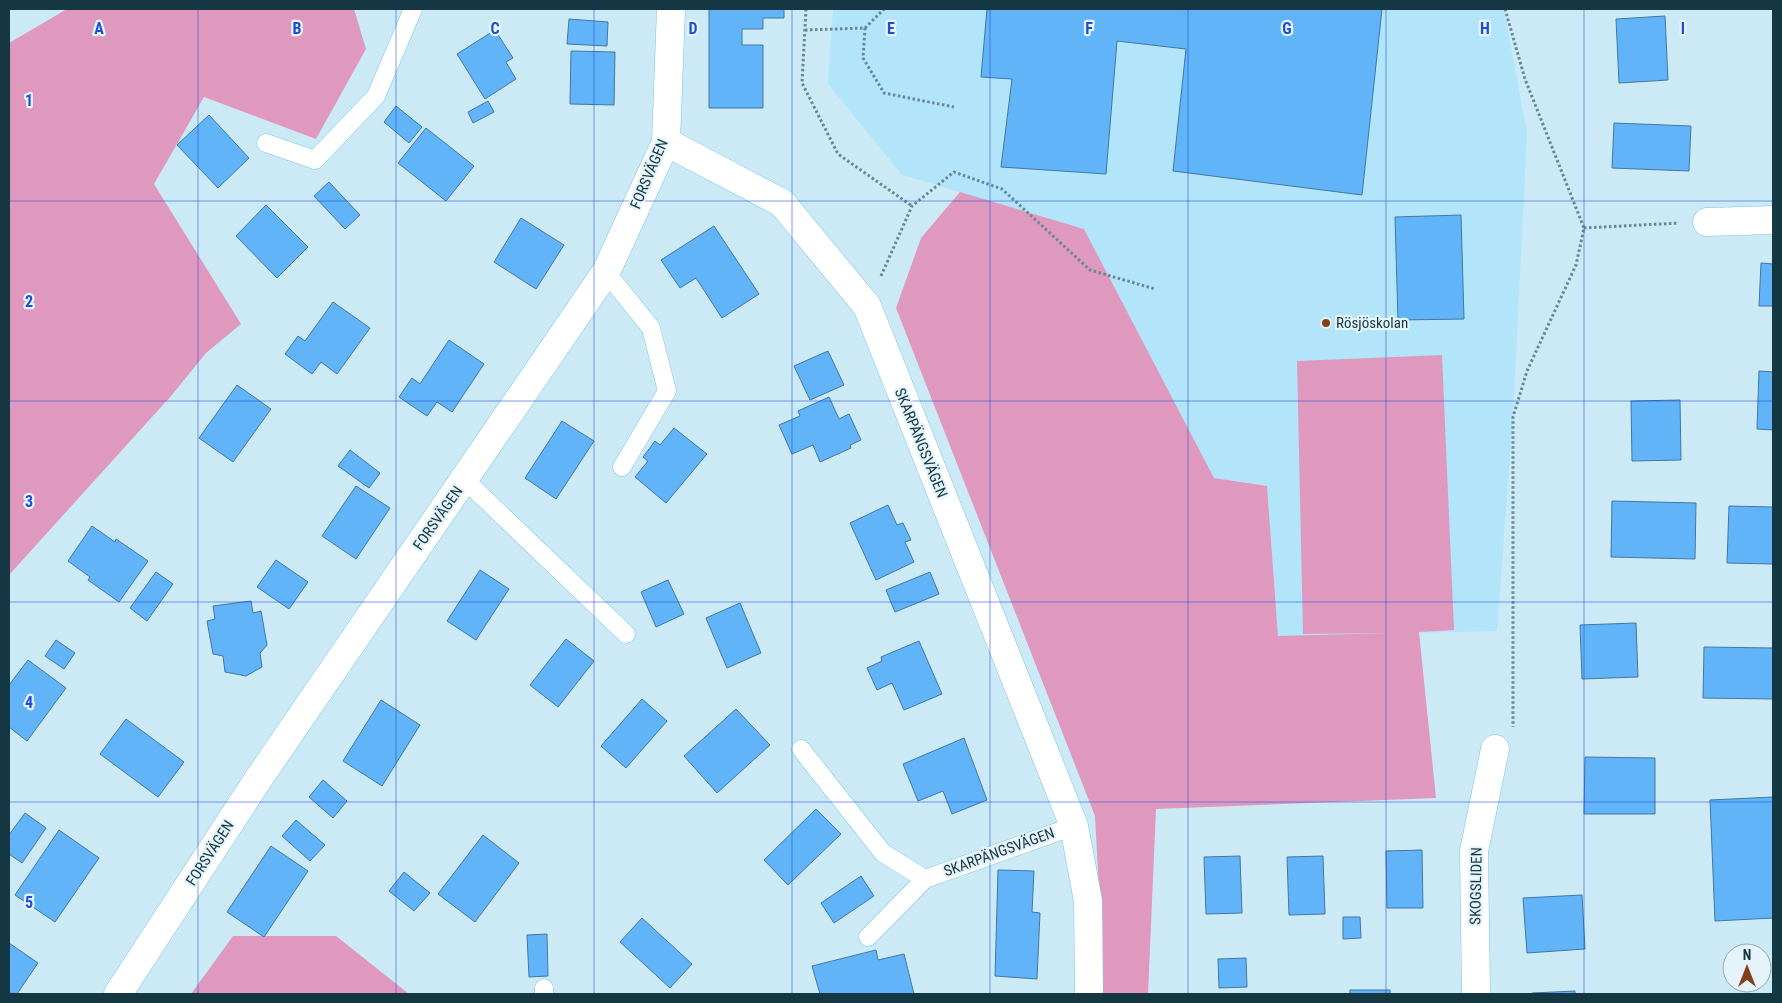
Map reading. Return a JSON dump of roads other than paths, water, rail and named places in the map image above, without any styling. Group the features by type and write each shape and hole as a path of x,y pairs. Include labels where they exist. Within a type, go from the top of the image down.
{"street":[{"name":"FORSVÄGEN","path":"118,994 259,778 606,272 666,142 671,9"},
{"name":"SKARPÄNGSVÄGEN","path":"666,142 782,203 867,306 1074,826 1088,901 1089,994"},
{"path":"1707,222 1773,220"},
{"name":"SKOGSLIDEN","path":"1476,994 1474,851 1495,749"}],"lane":[{"path":"266,143 315,160 376,96 413,9"},
{"path":"606,272 651,328 667,391 622,468"},
{"path":"465,480 626,634"},
{"name":"SKARPÄNGSVÄGEN","path":"801,749 883,853 925,879"},
{"name":"SKARPÄNGSVÄGEN","path":"868,937 925,879 1074,826"}],"place":[{"name":"Rösjöskolan","path":"1326,323"}]}
